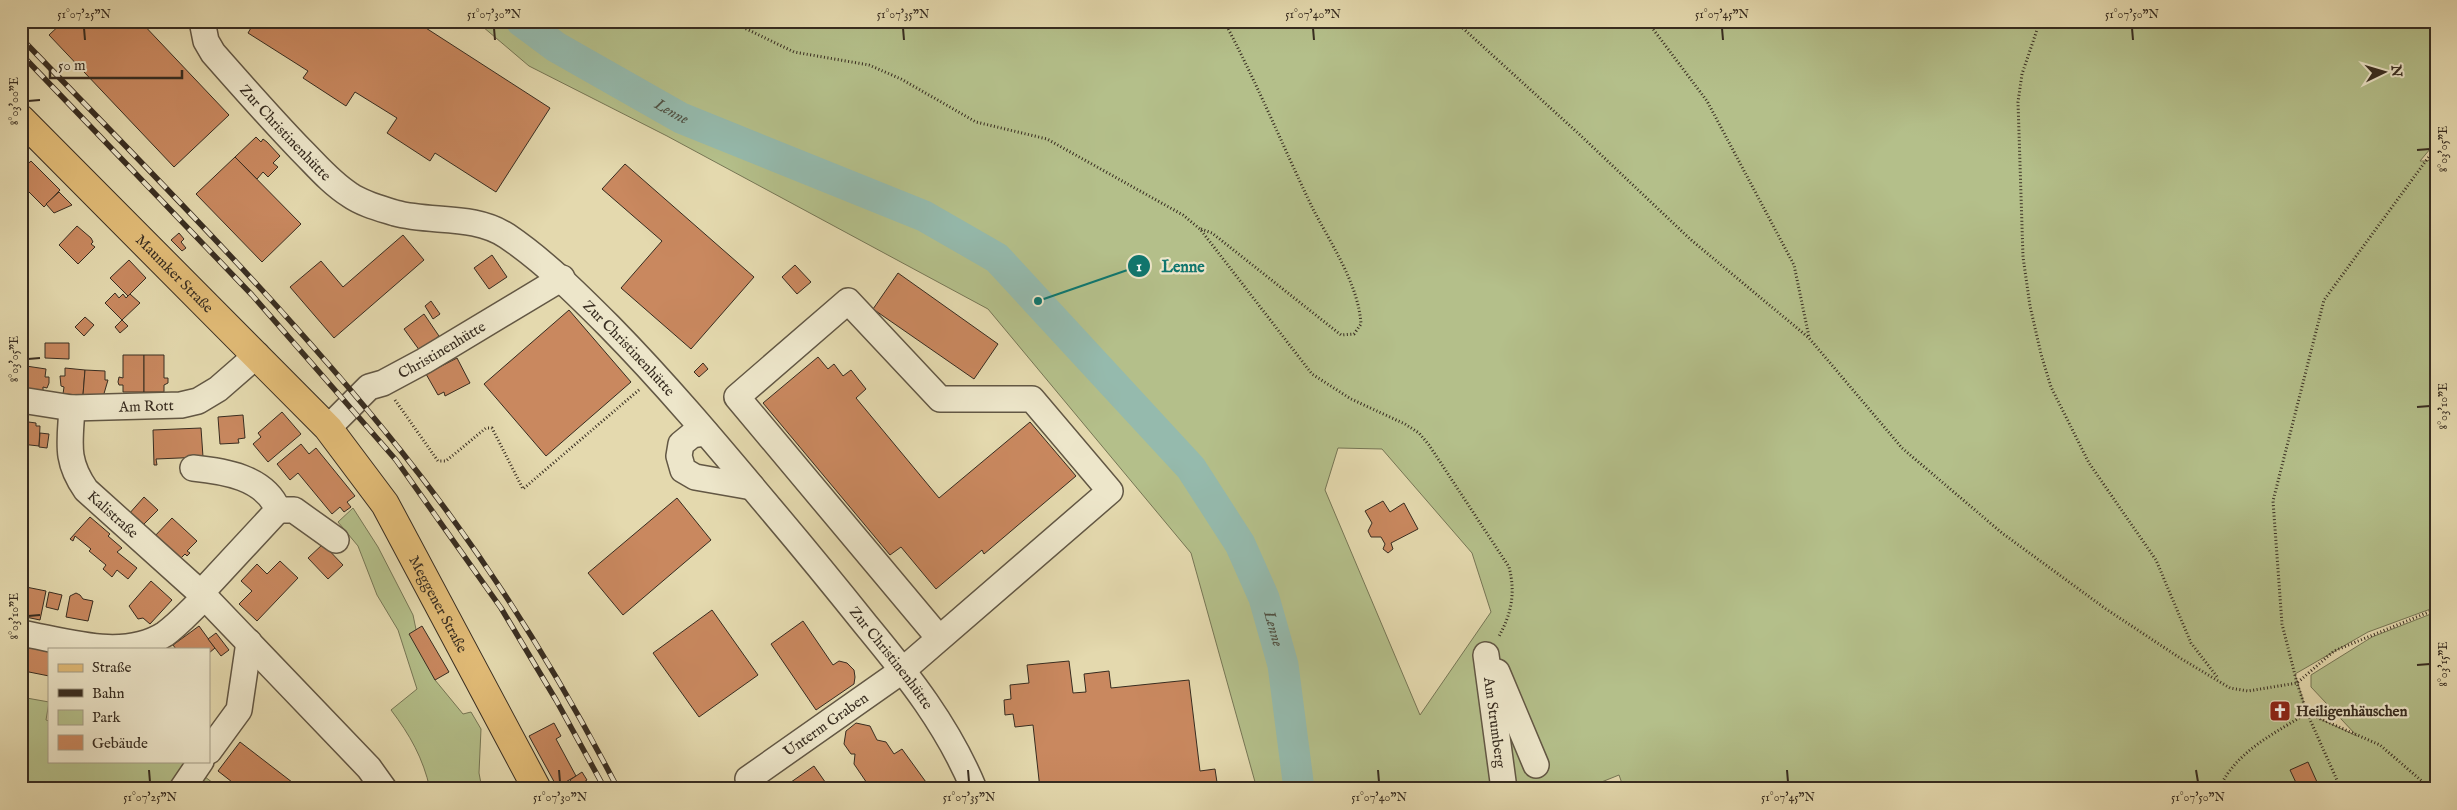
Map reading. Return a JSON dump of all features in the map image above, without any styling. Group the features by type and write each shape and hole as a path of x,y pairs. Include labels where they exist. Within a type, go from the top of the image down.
{"main road":[{"name":"Maumker Straße","path":"21,119 328,428"},
{"name":"Meggener Straße","path":"328,428 385,504 537,789"}],"street":[{"name":"Zur Christinenhütte","path":"202,21 206,42 214,53 267,115 330,179 349,195 365,204 400,214 474,222 488,227 502,233 562,278 657,375 903,670 937,716 963,763 974,789"},
{"name":"Christinenhütte","path":"328,428 369,387 383,383 496,320 562,278"},
{"name":"Unterm Graben","path":"748,779 903,670 1110,491 1032,399 940,399 848,301 737,397 939,638"},
{"name":"Am Rott","path":"21,400 72,408 181,405 198,401 218,389 257,355"},
{"name":"Kalistraße","path":"72,408 70,452 75,474 82,485 203,595 369,768 384,789"},
{"path":"706,433 692,435 681,444 678,456 683,470 695,477 752,487"},
{"path":"193,468 225,472 244,478 272,499 278,510"},
{"path":"21,633 106,648 138,644 165,634 203,595 278,510 294,510 336,540"},
{"path":"210,750 239,710 249,642"},
{"path":"1486,655 1495,666 1536,765"},
{"name":"Am Strumberg","path":"1486,655 1504,789"},
{"path":"182,789 201,762"}],"path":[{"path":"730,21 794,52 869,65 901,79 976,122 1047,139 1182,215 1200,229 1312,374 1351,399 1419,433 1501,554 1512,578 1511,610 1505,626 1486,655"},
{"path":"1200,229 1212,233 1341,334 1354,334 1361,324 1360,309 1345,270 1224,21"},
{"path":"1454,21 1579,134 1690,239 1809,338 1902,448 2002,533 2106,609 2180,658 2220,680 2230,688 2248,691 2297,683 2334,651 2370,634 2436,608"},
{"path":"1647,21 1707,101 1794,265 1809,338"},
{"path":"2040,21 2022,74 2018,102 2024,257 2030,306 2040,354 2051,387 2089,463 2156,560 2191,643 2220,680"},
{"path":"2341,789 2307,713 2297,683 2282,624 2273,501 2324,300 2436,147"},
{"path":"383,383 438,461 446,462 486,428 492,428 522,489 526,488 657,375"},
{"path":"2219,789 2226,772 2242,755 2307,713"},
{"path":"2307,713 2380,745 2431,789"}],"green space":[{"path":"476,21 2436,21 2436,142 2420,161 2428,161 2436,151 2436,607 2368,632 2295,674 2307,713 2357,736 2311,687 2311,675 2372,637 2436,612 2436,789 1624,789 1619,775 1584,789 1257,789 1191,553 988,309 667,136 529,66","holes":["1338,448 1382,449 1472,553 1491,612 1420,715 1325,490"]},
{"path":"353,508 378,547 413,615 417,634 435,680 463,714 471,712 481,729 479,773 482,789 430,789 424,767 415,747 391,710 417,689 398,630 377,595 358,546 338,522"},
{"path":"21,697 48,702 46,720 48,721 48,762 185,762 221,789 21,789"}],"building":[{"path":"64,21 140,21 229,115 174,167 49,35"},
{"path":"255,21 415,21 550,108 496,192 435,153 430,161 387,133 397,118 355,92 346,106 303,78 308,71 248,33"},
{"path":"256,137 261,142 263,139 267,142 280,156 273,163 278,167 268,177 263,172 257,179 235,157"},
{"path":"235,157 301,224 262,262 196,194"},
{"path":"31,161 60,190 44,207 23,186 21,188 21,170"},
{"path":"625,164 754,277 691,349 621,288 662,241 602,189"},
{"path":"59,192 72,205 54,213 46,204"},
{"path":"77,226 91,238 93,242 91,244 95,247 78,264 59,245"},
{"path":"179,233 184,239 181,242 186,248 182,251 171,240"},
{"path":"403,235 424,260 334,338 290,287 321,261 343,287"},
{"path":"492,255 507,277 489,289 474,268"},
{"path":"129,260 146,278 128,296 110,278"},
{"path":"795,265 811,282 797,294 782,277"},
{"path":"898,273 998,344 974,379 873,309"},
{"path":"115,293 119,298 123,294 126,298 130,294 140,303 122,320 105,303"},
{"path":"431,301 440,314 433,319 425,306"},
{"path":"569,310 631,382 546,456 484,384"},
{"path":"424,314 439,336 420,351 404,329"},
{"path":"85,317 94,325 84,336 75,327"},
{"path":"122,320 128,326 120,333 115,327"},
{"path":"45,343 69,343 69,359 45,358"},
{"path":"123,355 144,355 144,392 123,392 123,385 119,385 119,377 123,378"},
{"path":"144,355 164,355 164,378 168,378 168,383 164,385 164,392 144,392"},
{"path":"818,357 828,369 834,364 843,376 851,370 866,389 856,398 939,498 1030,422 1076,476 984,554 982,550 936,589 901,547 890,555 763,403"},
{"path":"457,358 470,383 445,396 444,392 438,395 426,374"},
{"path":"703,363 708,369 699,377 694,372"},
{"path":"21,366 26,366 23,392 21,391"},
{"path":"26,366 46,369 45,377 49,377 49,383 47,388 43,387 43,394 23,392"},
{"path":"65,368 85,370 83,395 63,394 64,387 61,386 60,376 65,376"},
{"path":"85,370 105,371 105,380 108,380 103,397 83,395"},
{"path":"282,412 301,434 268,462 253,444 261,437 258,433"},
{"path":"243,415 245,438 238,439 239,443 220,444 218,417"},
{"path":"21,421 36,423 36,426 40,426 39,446 21,444"},
{"path":"201,428 203,457 156,459 157,465 154,465 153,430"},
{"path":"40,433 49,434 47,448 39,447"},
{"path":"301,444 309,454 316,448 355,496 347,502 351,507 344,512 340,507 332,514 298,473 290,480 277,464"},
{"path":"144,497 158,510 141,527 128,515"},
{"path":"677,498 711,540 623,615 588,573"},
{"path":"1383,501 1390,512 1404,503 1418,529 1391,543 1393,549 1388,553 1383,549 1385,544 1381,537 1371,537 1368,531 1372,523 1365,511"},
{"path":"90,517 110,534 108,536 122,548 117,552 137,568 128,579 117,570 112,577 103,569 106,565 89,551 91,549 75,536 73,541 70,539"},
{"path":"172,518 197,541 187,551 190,553 187,556 185,554 177,562 153,538"},
{"path":"323,544 343,565 328,579 308,558"},
{"path":"280,561 298,578 257,621 239,604 252,591 241,581 257,564 267,574"},
{"path":"151,581 172,600 150,624 143,618 138,619 129,606"},
{"path":"21,586 46,591 40,620 21,616"},
{"path":"49,592 62,595 58,610 46,607"},
{"path":"76,593 83,599 93,601 88,621 66,617 70,596"},
{"path":"712,610 758,675 699,717 653,653"},
{"path":"803,621 833,665 839,661 847,663 854,670 854,684 816,710 771,644"},
{"path":"199,626 215,648 210,652 210,648 175,648 173,645"},
{"path":"422,626 449,672 435,680 409,634"},
{"path":"216,633 229,650 221,656 208,639"},
{"path":"28,647 48,652 48,676 24,671 25,666 21,661"},
{"path":"1069,661 1073,693 1086,692 1084,674 1109,671 1111,688 1189,680 1200,771 1215,769 1218,789 1040,789 1033,725 1015,727 1013,714 1005,715 1004,700 1011,699 1010,685 1029,683 1027,665"},
{"path":"554,723 561,736 556,739 576,776 557,787 529,736"},
{"path":"856,723 870,726 877,740 886,742 894,754 902,749 931,789 871,789 854,764 855,754 851,754 844,744 846,731"},
{"path":"240,742 301,789 241,789 218,771"},
{"path":"2308,762 2317,782 2304,789 2299,789 2290,770"},
{"path":"814,766 830,789 786,789 784,787"},
{"path":"582,772 587,780 581,784 582,787 570,789 574,786 570,780"}],"waterway":[{"name":"Lenne","path":"521,21 556,47 681,118 924,216 997,258 1191,468 1240,544 1264,598 1283,665 1299,789"}],"railway":[{"path":"21,38 264,292 311,344 401,451 461,531 518,615 570,701 618,789"},
{"path":"21,54 252,295 396,460 501,608 556,700 605,789"}],"place":[{"name":"Lenne","path":"1038,301"},
{"name":"Heiligenhäuschen","path":"2280,711"}]}
